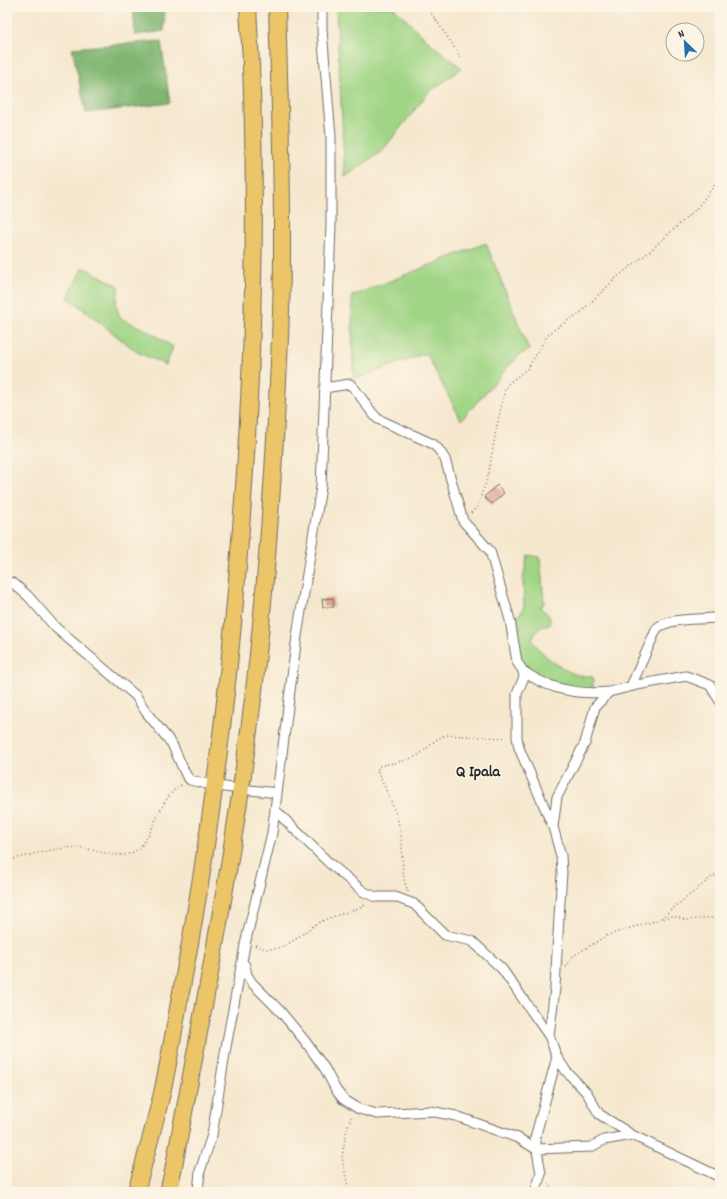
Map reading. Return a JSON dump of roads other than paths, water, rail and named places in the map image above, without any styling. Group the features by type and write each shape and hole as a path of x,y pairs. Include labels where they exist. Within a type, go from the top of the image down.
{"highway":[{"path":"136,1192 162,1092 196,916 216,786 234,619 247,452 252,330 254,156 248,7"},
{"path":"168,1192 175,1163 234,840 242,788 261,625 273,462 281,312 281,164 277,7"}],"street":[{"path":"198,1192 200,1171 212,1135 226,1047 246,940 272,833 297,636 321,487 331,225 331,137 322,30 322,7"},
{"path":"324,388 350,384 371,413 378,419 433,444 445,459 463,521 490,551 510,620 517,662 523,671 536,680 575,692 609,692 631,686 686,676 710,685 720,701"},
{"path":"7,581 13,583 28,596 56,628 136,696 146,712 172,744 186,775 190,780 216,786 277,793"},
{"path":"631,686 657,628 663,624 677,621 720,618"},
{"path":"523,671 524,677 517,694 517,737 519,748 553,827 561,856 562,873 549,1036"},
{"path":"553,827 557,797 585,743 595,707 609,692"},
{"path":"275,810 328,862 364,892 376,897 395,897 414,904 445,935 472,942 502,969 549,1036 557,1057 566,1071 587,1093 599,1114 632,1135 720,1177"},
{"path":"244,957 247,975 252,983 281,1012 305,1041 343,1099 355,1106 377,1114 430,1111 456,1116 518,1138 536,1149 591,1147 604,1140 632,1135"},
{"path":"534,1192 541,1174 535,1138 557,1057"}],"district":[{"name":"Q Ipala","path":"478,772"}]}
